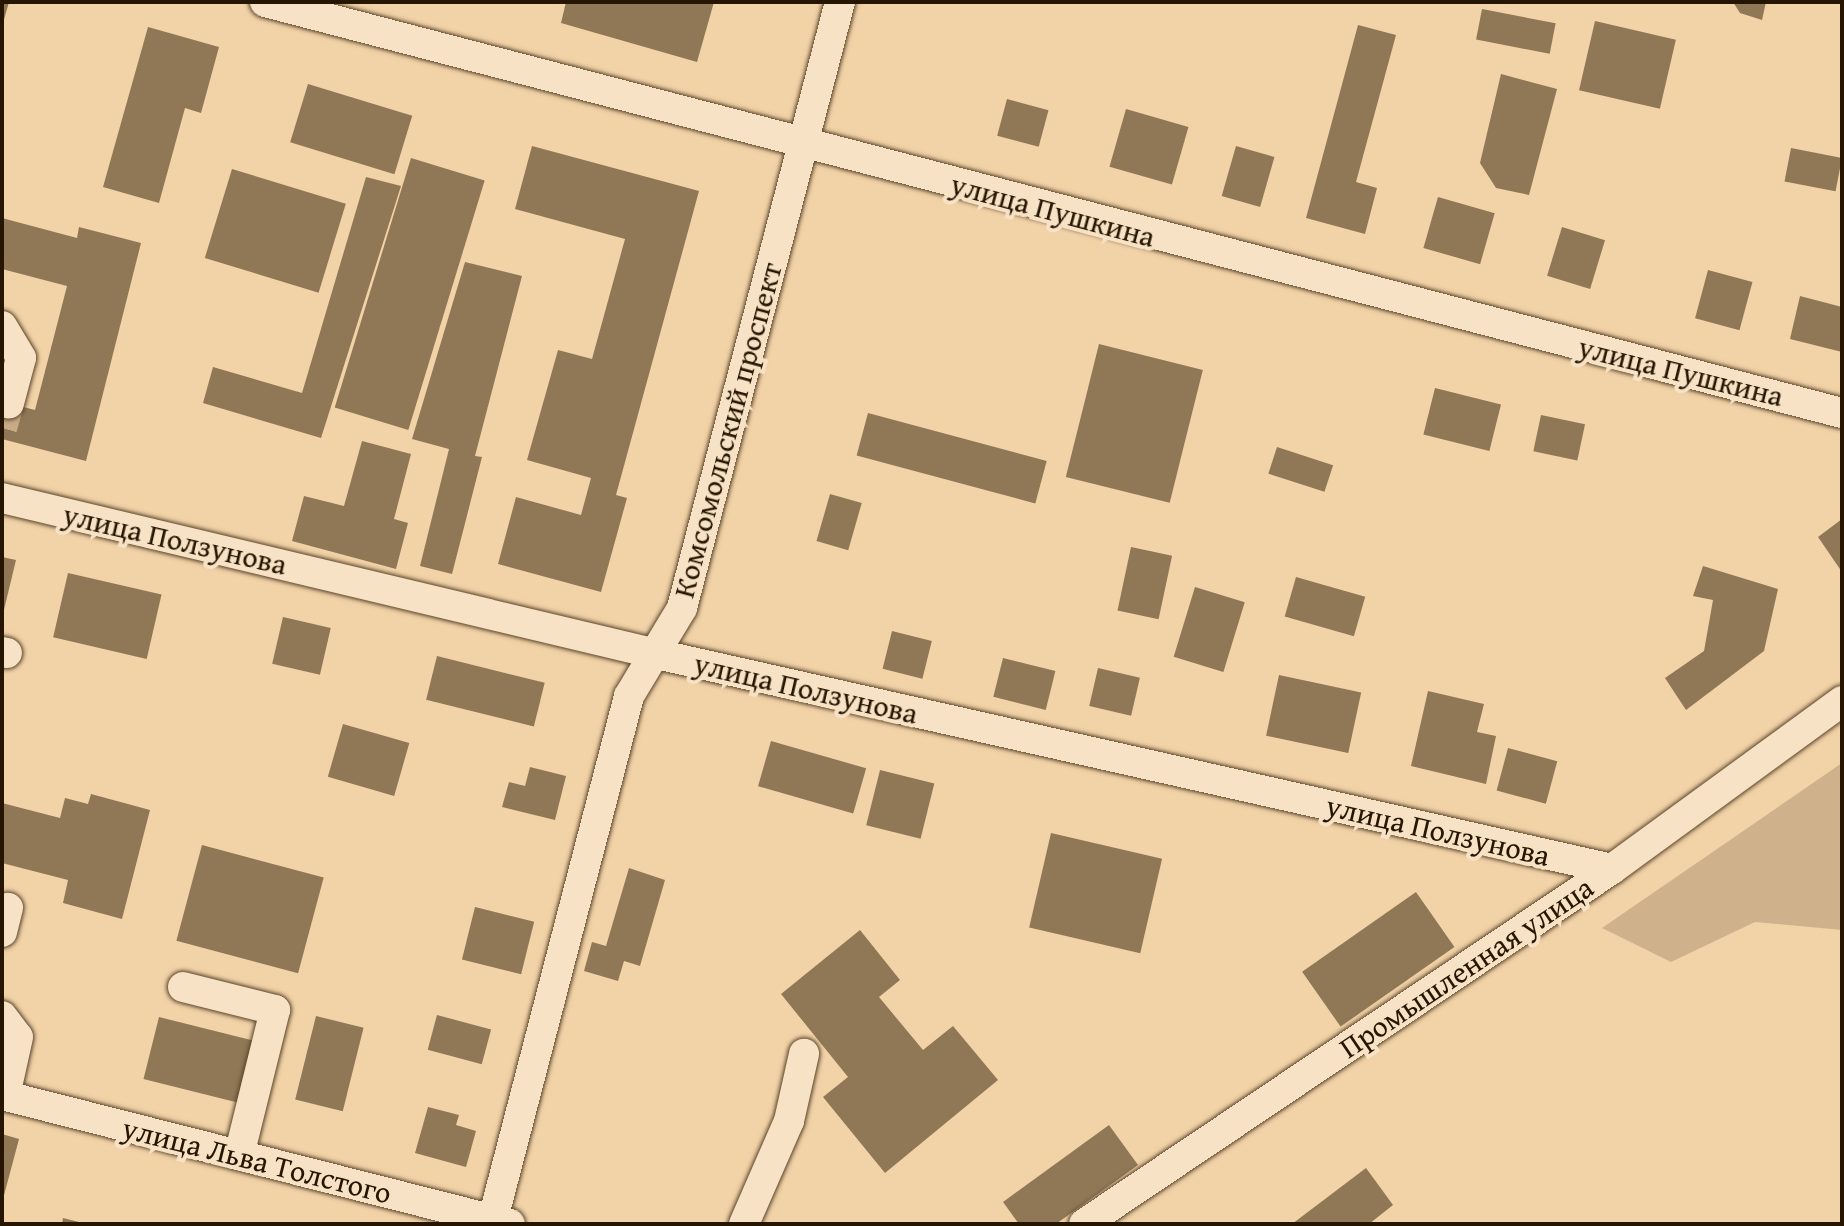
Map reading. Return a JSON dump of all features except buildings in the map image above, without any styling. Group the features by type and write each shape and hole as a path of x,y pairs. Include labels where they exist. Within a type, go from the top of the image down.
{"street":[{"name":"улица Пушкина","path":"265,2 1842,413"},
{"name":"Комсомольский проспект","path":"503,1222 629,696 652,653 682,608 840,2"},
{"path":"2,326 21,358 9,403"},
{"name":"улица Ползунова","path":"2,498 652,653 1612,869"},
{"name":"Промышленная улица","path":"1084,1224 1612,869 1842,701"},
{"path":"183,987 275,1010 239,1155"},
{"path":"2,1016 18,1037 3,1096"},
{"path":"744,1224 789,1121 804,1054"},
{"name":"улица Льва Толстого","path":"3,1096 503,1222"}],"shaded area":[{"path":"1842,763 1842,930 1755,922 1671,962 1602,928"}],"tunnel":[{"path":"2,428 9,403"}]}
